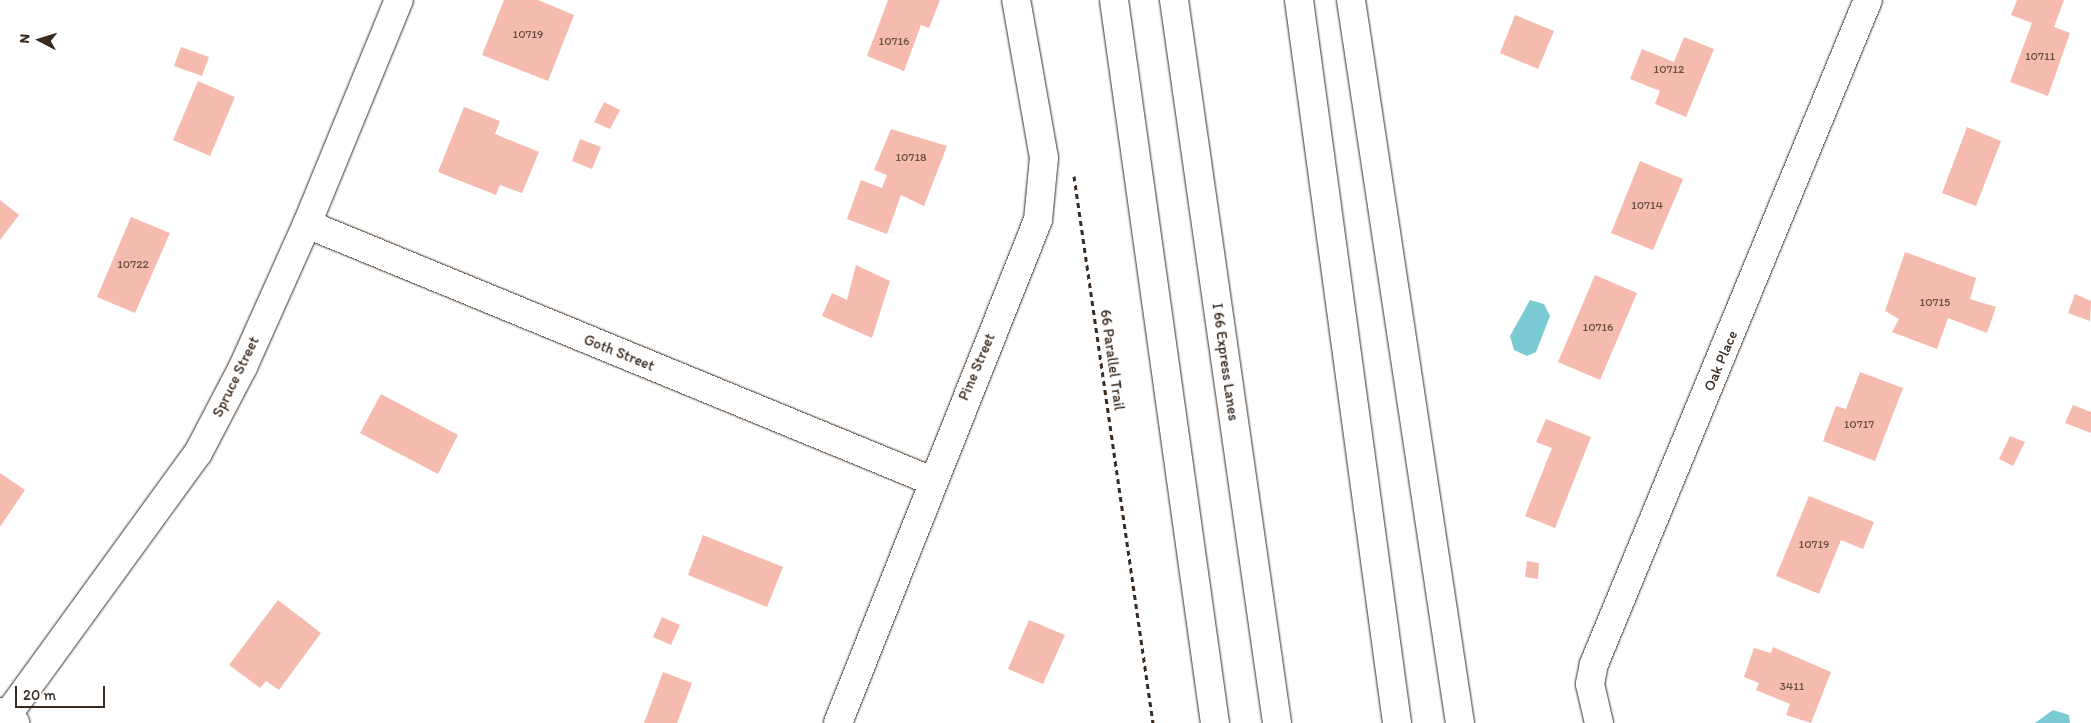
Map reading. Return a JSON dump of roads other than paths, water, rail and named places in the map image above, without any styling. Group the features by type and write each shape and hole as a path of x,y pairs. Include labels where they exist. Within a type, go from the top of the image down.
{"main road":[{"name":"Spruce Street","path":"7,717 198,452 243,367 307,224 399,0"},
{"name":"Pine Street","path":"838,723 932,481 1031,239 1042,200 1044,158 1016,0"},
{"path":"1114,0 1216,723"},
{"name":"I 66 Express Lanes","path":"1174,0 1277,723"},
{"path":"1299,0 1397,723"},
{"path":"1352,0 1460,723"},
{"name":"Oak Place","path":"1599,723 1590,684 1594,664 1868,0"},
{"name":"Goth Street","path":"307,224 932,481"}],"water":[{"path":"1530,300 1544,304 1550,316 1536,352 1527,356 1514,350 1510,336"},
{"path":"2053,710 2069,715 2070,723 2035,723"}]}
